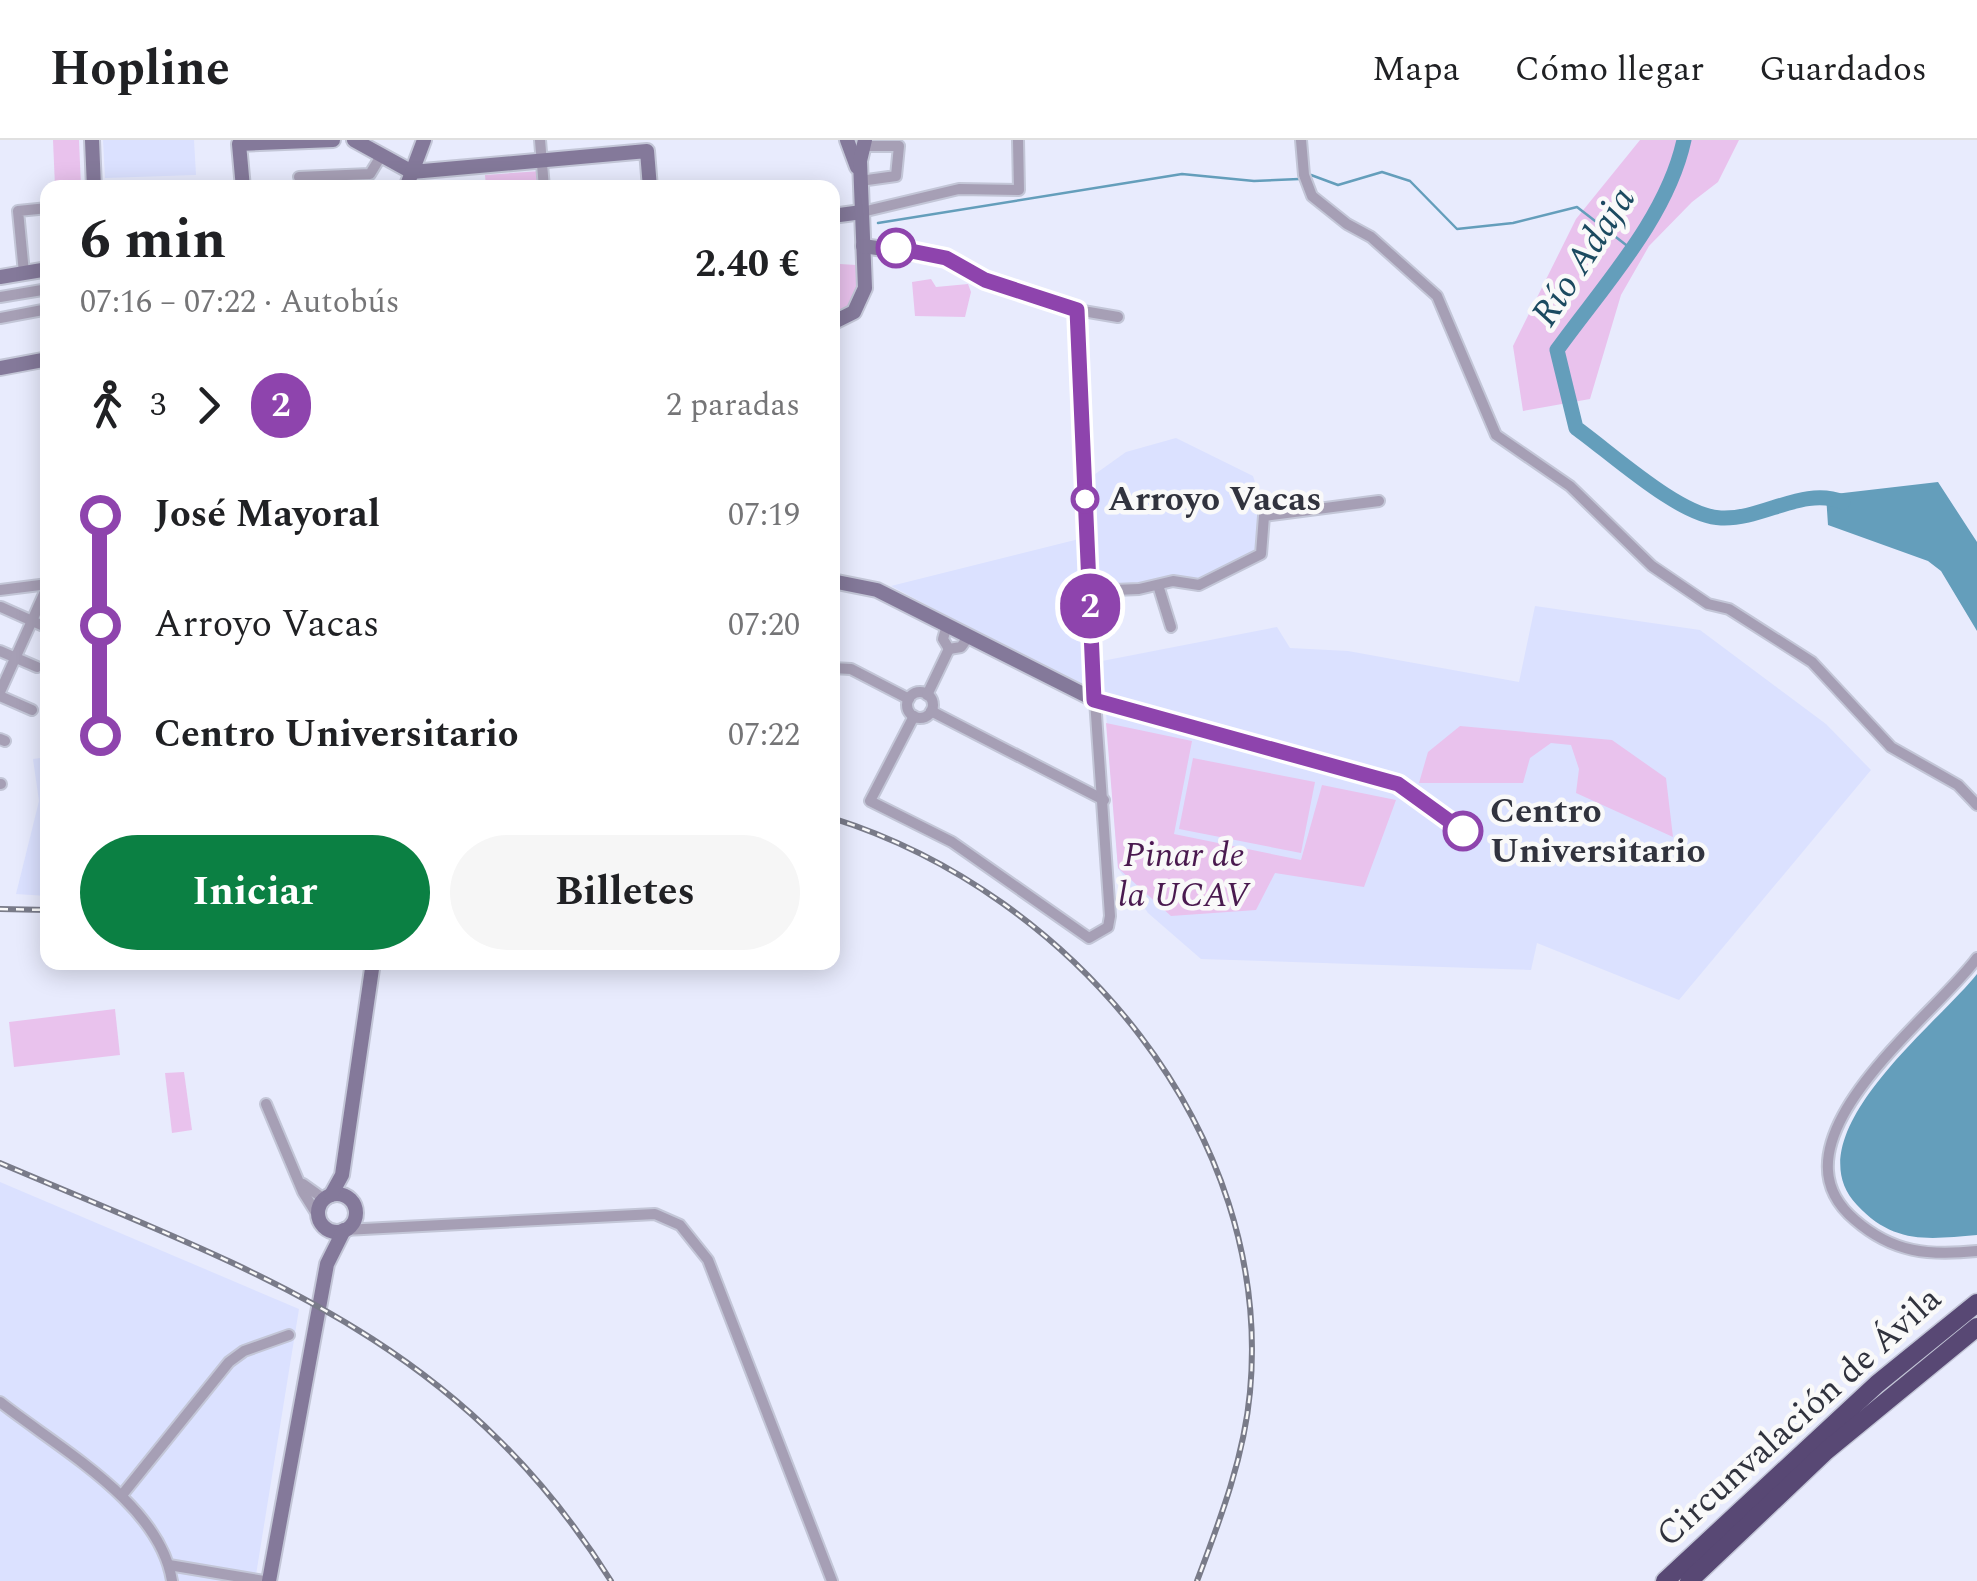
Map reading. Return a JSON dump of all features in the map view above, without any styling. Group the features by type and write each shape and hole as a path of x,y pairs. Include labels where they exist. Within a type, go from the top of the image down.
{"highway":[{"name":"Circunvalación de Ávila","path":"1666,1581 1864,1395 1977,1303"},
{"name":"Circunvalación de Ávila","path":"1690,1581 1826,1452 1977,1328"}],"street":[{"path":"92,140 94,180"},
{"path":"242,180 239,142 333,140"},
{"path":"357,140 412,172 542,161 646,146 649,180"},
{"path":"409,180 424,140"},
{"path":"540,140 543,180"},
{"path":"847,140 860,178"},
{"path":"862,230 960,189 1018,190 1018,140"},
{"path":"1300,140 1312,196 1347,224 1371,237 1437,296 1496,435 1570,486 1652,566 1708,604 1729,609 1812,662 1891,746 1958,785 1977,804"},
{"path":"840,319 854,312 862,302 860,178 864,143 900,146 896,176 860,178"},
{"path":"299,177 370,174 381,156"},
{"path":"24,273 18,211 40,209"},
{"path":"840,220 946,258 985,280 1077,310 1118,318"},
{"path":"0,277 40,270"},
{"path":"0,297 40,290"},
{"path":"0,318 40,310"},
{"path":"914,716 870,801 952,842 1079,934 1100,935 1110,916 1094,700 1077,310"},
{"path":"0,368 40,360"},
{"path":"1089,591 1199,584 1261,554 1264,516 1379,502"},
{"path":"840,582 877,590 1094,700"},
{"path":"1158,585 1171,627"},
{"path":"0,590 40,586"},
{"path":"32,710 0,694 40,603"},
{"path":"1,607 40,624"},
{"path":"947,625 943,640 950,648"},
{"path":"950,648 961,647 969,636"},
{"path":"950,648 927,694 931,711 1104,800"},
{"path":"0,651 38,667"},
{"path":"840,669 851,670 909,699"},
{"path":"927,694 919,692 909,699 908,710 914,716 926,716 931,711"},
{"path":"1977,958 1864,1082 1834,1132 1828,1165 1846,1212 1884,1241 1920,1254 1977,1251"},
{"path":"169,1565 267,1581 327,1264 320,1220 342,1176 373,970"},
{"path":"266,1104 298,1180 320,1220 332,1231 654,1214 680,1224 708,1260 832,1581"},
{"path":"298,1180 355,1206 352,1228 327,1264"},
{"path":"122,1495 229,1362 253,1347 289,1335"},
{"path":"0,1402 122,1495 153,1532 172,1581"}],"shaded area":[{"path":"103,140 194,140 196,175 105,178"},
{"path":"1176,438 1253,476 1265,514 1257,551 1198,580 1174,575 1154,583 1099,586 1091,477 1126,452"},
{"path":"1938,482 1977,542 1977,631 1941,571 1928,561 1828,525 1826,495"},
{"path":"1079,539 1089,687 1085,689 891,586"},
{"path":"1535,606 1700,630 1826,724 1871,770 1679,1000 1537,943 1531,970 1201,959 1148,913 1118,868 1102,661 1277,627 1290,648 1348,651 1519,682"},
{"path":"40,758 40,896 16,894 39,801 33,759"},
{"path":"1977,974 1977,1235 1928,1238 1899,1233 1871,1218 1857,1205 1842,1177 1843,1146 1856,1114 1878,1082"},
{"path":"0,1182 299,1309 255,1581 0,1581"}],"green space":[{"path":"53,140 79,140 81,180 55,180"},
{"path":"1640,140 1739,140 1718,182 1692,202 1649,246 1621,295 1590,399 1523,411 1513,346 1576,219"},
{"path":"541,171 542,180 485,180 485,175"},
{"path":"840,264 856,265 858,289 849,308 840,311"},
{"path":"931,279 936,287 968,284 971,292 965,317 915,316 912,282"},
{"name":"Pinar de la UCAV","path":"1106,723 1192,741 1174,834 1301,860 1322,785 1396,800 1364,887 1275,873 1256,910 1171,916 1118,868"},
{"path":"1460,726 1612,740 1666,778 1673,837 1576,793 1579,769 1571,745 1551,743 1530,758 1523,783 1419,783 1428,752"},
{"path":"1193,758 1315,782 1301,853 1179,829"},
{"path":"115,1009 120,1055 14,1067 9,1022"},
{"path":"184,1072 192,1130 172,1133 165,1073"}],"waterway":[{"name":"Río Adaja","path":"1684,140 1676,169 1648,224 1557,350 1576,428 1666,495 1704,515 1737,517 1813,498 1843,502"},
{"path":"1311,175 1338,185 1382,172 1410,181 1457,229 1513,223 1577,207 1630,248"},
{"path":"878,223 1182,174 1254,181 1299,179"}],"railway":[{"path":"840,821 920,854 1002,903 1076,964 1140,1036 1192,1116 1229,1203 1249,1296 1247,1417 1237,1465 1197,1581"},
{"path":"0,909 40,910"},
{"path":"0,1163 263,1278 342,1320 416,1369 486,1427 551,1497 611,1581"}],"bus line":[{"name":"2","path":"896,248 946,258 985,280 1077,310 1094,700 1410,788 1463,831"}],"place":[{"name":"Arroyo Vacas","path":"1085,499"},
{"name":"Centro Universitario","path":"1463,831"}]}
